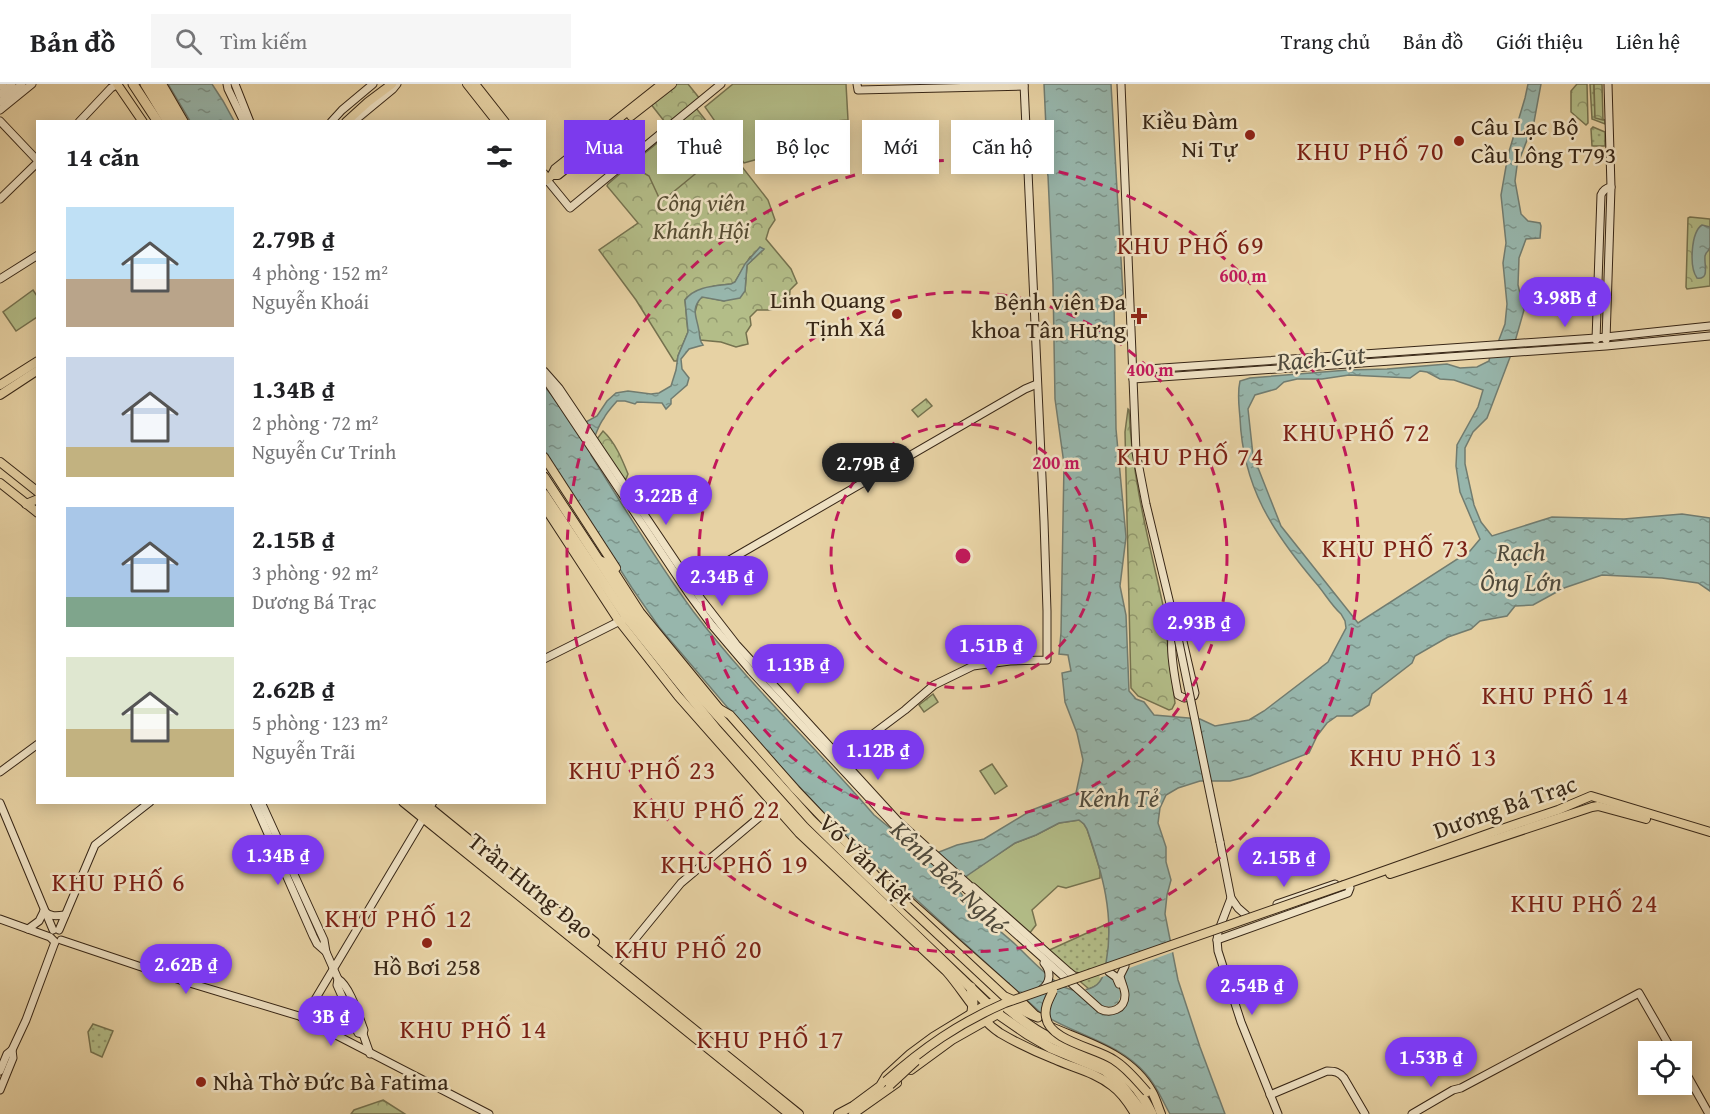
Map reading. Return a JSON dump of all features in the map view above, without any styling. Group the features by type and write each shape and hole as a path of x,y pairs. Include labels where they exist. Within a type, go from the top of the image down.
{"highway":[{"path":"133,84 157,120"},
{"path":"145,84 167,120"},
{"path":"153,84 175,120"},
{"name":"Võ Văn Kiệt","path":"546,480 599,560 626,618 688,681 811,820 867,876 883,886 991,993 1026,1024 1038,1032 1110,1065 1134,1084 1154,1114"},
{"name":"Võ Văn Kiệt","path":"546,497 626,618 700,710 790,812 998,1014 1051,1048 1104,1070 1120,1083 1144,1114"},
{"path":"971,987 973,1010"},
{"path":"985,1002 990,999 991,993"},
{"path":"1000,1001 1008,1002 1026,1014 1038,1017"},
{"path":"1147,1092 1154,1114"}],"main road":[{"path":"0,94 12,84"},
{"path":"0,102 22,84"},
{"path":"0,110 32,84"},
{"path":"81,120 117,84 142,120"},
{"path":"162,84 183,120"},
{"path":"333,120 355,98 374,84"},
{"path":"341,120 382,84"},
{"path":"348,120 392,84"},
{"path":"356,120 397,84"},
{"path":"467,84 495,120"},
{"path":"475,84 503,120"},
{"path":"665,86 558,175 546,177 570,208 721,84"},
{"path":"1121,84 1136,452 1143,494 1175,627 1231,898 1241,911 1248,915 1254,927"},
{"path":"1606,346 1611,187 1608,84"},
{"path":"239,85 249,120"},
{"path":"837,760 905,710 934,685 973,666 1010,661 1047,660 1044,529 1024,85 857,87"},
{"path":"226,86 243,120"},
{"path":"146,103 151,120"},
{"path":"0,121 36,160"},
{"path":"0,199 36,164"},
{"path":"1596,346 1601,195 1603,190 1611,187"},
{"path":"0,279 36,256"},
{"path":"1598,256 1609,256"},
{"path":"1133,375 1526,347 1710,326"},
{"path":"1526,347 1606,346 1710,336"},
{"path":"0,394 36,364"},
{"path":"0,385 36,371"},
{"path":"546,373 559,388 578,421 687,585 735,644 837,760 896,822 1101,1007 1106,1009 1113,1008 1121,1000 1122,994 1117,979 1109,972"},
{"path":"546,380 578,421"},
{"path":"687,585 1037,384"},
{"name":"Võ Văn Kiệt","path":"546,460 628,587 626,618"},
{"path":"2,474 36,491"},
{"path":"2,474 34,502"},
{"name":"Võ Văn Kiệt","path":"546,509 626,618 678,696 772,807 946,971 960,986 973,1010 985,1021 1009,1038 1104,1081 1120,1093 1135,1114"},
{"name":"Võ Văn Kiệt","path":"599,560 609,564 629,595"},
{"path":"546,658 626,618"},
{"name":"Võ Văn Kiệt","path":"626,618 718,708 851,854 867,876"},
{"path":"1178,626 1182,638 1195,694 1184,698 1178,695 1172,641 1175,627 1178,626"},
{"name":"Võ Văn Kiệt","path":"718,708 730,715 796,790 857,854 883,886 900,893 1038,1017 1052,1027 1125,1061 1143,1079 1156,1100 1161,1114"},
{"path":"0,772 36,745"},
{"path":"1591,796 1592,807"},
{"name":"Dương Bá Trạc","path":"1347,886 1491,836 1591,796 1710,837"},
{"path":"0,803 55,936"},
{"path":"0,1071 26,1020 55,936 93,847 147,804"},
{"path":"255,804 317,944 326,952"},
{"path":"262,804 324,940 326,952 339,979 337,985 358,1033 363,1034 370,1053"},
{"name":"Trần Hưng Đạo","path":"403,804 426,811"},
{"name":"Trần Hưng Đạo","path":"409,804 426,811 471,853 613,967 637,995 657,1003"},
{"name":"Dương Bá Trạc","path":"1491,836 1598,806 1710,832"},
{"path":"613,967 681,883 772,807"},
{"path":"304,1018 426,811"},
{"name":"Trần Hưng Đạo","path":"471,853 520,892 590,956 638,980 692,1039 724,1058 738,1061 807,1114"},
{"name":"Dương Bá Trạc","path":"1217,940 1348,893 1347,886 1343,882 1319,889 1221,923"},
{"path":"964,884 979,891 1074,976 1078,984 1100,1009 1116,1010 1125,999 1120,976 1125,966"},
{"path":"964,884 972,898 1046,965 1049,980 1040,990"},
{"path":"883,886 1004,996 1013,1000"},
{"path":"838,1114 885,1086 939,1044 991,1014 1347,886"},
{"path":"853,1114 935,1040 971,1018 1040,990 1078,984 1347,886"},
{"path":"1231,898 1217,940 1220,957 1236,1009 1278,1114"},
{"path":"44,911 51,915 65,915"},
{"path":"28,929 39,921 44,911"},
{"path":"0,919 183,981 304,1018 489,1114"},
{"path":"885,1086 894,1086 927,1057 998,1014 1001,983"},
{"path":"1053,991 1047,1004 1045,1017 1055,1032 1114,1060 1127,1069 1156,1100"},
{"path":"1412,1114 1445,1094 1461,1088 1639,993 1667,1041"},
{"path":"885,1086 886,1076 910,1054 985,1002 1000,1001"},
{"name":"Trần Hưng Đạo","path":"668,1012 690,1022 709,1038 724,1058 781,1114"},
{"path":"961,1019 966,1023 967,1031"},
{"path":"1,1086 13,1058 12,1050"},
{"path":"1270,1095 1328,1071 1335,1071 1344,1078 1365,1114"},
{"path":"1692,1084 1709,1114"},
{"path":"1419,1114 1455,1094 1461,1088"},
{"name":"Trần Hưng Đạo","path":"781,1096 799,1114"},
{"name":"Trần Hưng Đạo","path":"765,1098 789,1114"}],"green space":[{"path":"672,84 688,84 700,99 675,120 663,120 650,103"},
{"path":"733,84 846,84 848,120 755,120 755,160 744,163 743,120 714,120 705,107"},
{"path":"1577,84 1587,84 1588,123 1586,125 1571,112 1571,91"},
{"path":"1590,84 1594,84 1595,117 1605,120 1605,124 1592,119"},
{"path":"1594,84 1602,84 1603,120 1595,118"},
{"name":"Công viên Khánh Hội","path":"696,108 705,120 682,120"},
{"path":"1593,127 1605,132 1605,146 1592,146 1591,129"},
{"name":"Công viên Khánh Hội","path":"657,142 657,174 743,174 743,168 768,200 775,220 766,239 791,269 797,283 790,290 789,305 770,310 757,310 750,317 751,325 746,333 748,344 736,347 721,342 700,340 694,316 700,298 724,301 745,291 747,265 764,249 750,257 735,282 714,286 687,297 685,300 688,332 677,361 674,361 636,300 599,250 638,223 607,186 620,174 645,174 645,152"},
{"path":"657,143 657,174 695,174 661,202 649,176 645,174 645,153"},
{"path":"1688,218 1710,219 1710,286 1687,289"},
{"path":"33,290 36,294 36,318 16,331 3,312"},
{"path":"926,399 932,406 918,417 912,410"},
{"path":"1128,409 1139,493 1168,628 1166,630 1175,703 1169,710 1138,696 1131,688 1125,432"},
{"path":"603,431 621,457 628,474 626,479 620,477 597,439"},
{"path":"933,694 938,702 924,712 919,705"},
{"path":"992,764 1007,786 995,794 980,771"},
{"path":"1079,820 1087,829 1100,870 1100,878 1066,888 1058,886 1032,910 1036,925 1029,934 964,880 968,874 1015,843 1059,823"},
{"path":"1109,923 1106,968 1098,985 1089,989 1045,952"},
{"path":"93,1024 113,1031 102,1057 91,1052 88,1032"},
{"path":"383,1100 405,1114 351,1114 354,1110"}],"water":[{"path":"168,84 212,84 233,120 189,120"},
{"path":"1044,84 1111,84 1123,294 1114,301 1116,429 1126,537 1120,586 1126,615 1129,691 1136,699 1144,702 1154,715 1200,719 1215,726 1249,720 1328,662 1346,628 1345,621 1286,545 1262,507 1247,466 1242,443 1238,400 1240,381 1250,378 1447,364 1460,368 1477,367 1489,361 1505,324 1507,304 1503,263 1506,243 1501,195 1508,155 1528,84 1541,84 1534,122 1517,166 1515,181 1521,214 1528,221 1540,223 1540,238 1526,239 1519,258 1518,285 1524,310 1512,352 1487,418 1473,432 1465,448 1465,464 1474,505 1481,522 1492,536 1552,517 1624,519 1682,514 1710,518 1710,591 1698,583 1662,578 1602,575 1564,588 1533,605 1515,606 1507,616 1480,621 1471,629 1448,637 1415,656 1412,663 1372,694 1369,705 1352,716 1337,716 1327,723 1317,736 1309,753 1250,776 1230,781 1200,781 1178,788 1166,795 1160,808 1158,823 1166,847 1166,862 1171,880 1165,914 1178,980 1225,1114 1170,1114 1153,1083 1135,1063 1110,1047 1042,1014 845,836 745,728 659,627 546,454 546,388 561,406 586,422 597,416 607,401 616,393 628,391 659,393 671,386 678,356 688,332 685,300 700,289 735,282 745,264 760,247 764,249 747,265 745,291 740,298 724,301 702,297 698,301 695,313 703,345 689,349 681,359 682,369 689,378 687,385 671,399 671,404 666,409 662,403 637,402 635,404 617,401 602,421 590,445 591,455 666,573 714,638 874,815 924,858 957,845 984,839 1032,810 1076,793 1083,760 1077,733 1065,702 1062,673 1071,671 1068,655 1059,654 1064,464 1055,399 1048,174 1054,174 1054,120 1046,120","holes":["1420,371 1440,379 1454,380 1483,390 1478,407 1457,445 1456,466 1460,492 1480,539 1470,551 1358,623 1281,526 1253,455 1248,409 1255,395 1276,389 1284,382 1297,379 1322,379 1349,375 1410,378","1079,820 1087,829 1098,861 1105,894 1109,928 1108,946 1104,971 1098,984 1088,989 1078,990 1064,987 1046,974 975,909 955,884 1015,843 1059,823"]},
{"path":"1702,225 1710,227 1710,247 1705,256 1704,277 1697,278 1694,273 1692,250 1695,235"}],"pier":[{"path":"1174,942 1176,951 1124,970 1122,974 1126,995 1111,1013 1076,990 1083,987 1102,1006 1112,1007 1118,1003 1121,994 1115,980 1108,975 1099,978 1101,972"}],"place":[{"name":"Kiều Đàm Ni Tự","path":"1250,135"},
{"name":"Câu Lạc Bộ Cầu Lông T793","path":"1459,141"},
{"name":"Linh Quang Tịnh Xá","path":"897,314"},
{"name":"Bệnh viện Đa khoa Tân Hưng","path":"1139,316"},
{"name":"Hồ Bơi 258","path":"427,943"},
{"name":"Nhà Thờ Đức Bà Fatima","path":"201,1082"}],"district":[{"name":"KHU PHỐ 70","path":"1371,151"},
{"name":"KHU PHỐ 69","path":"1191,245"},
{"name":"KHU PHỐ 72","path":"1357,432"},
{"name":"KHU PHỐ 74","path":"1191,456"},
{"name":"KHU PHỐ 73","path":"1396,548"},
{"name":"KHU PHỐ 14","path":"1556,695"},
{"name":"KHU PHỐ 13","path":"1424,757"},
{"name":"KHU PHỐ 23","path":"643,770"},
{"name":"KHU PHỐ 22","path":"707,809"},
{"name":"KHU PHỐ 19","path":"735,864"},
{"name":"KHU PHỐ 6","path":"119,882"},
{"name":"KHU PHỐ 24","path":"1585,903"},
{"name":"KHU PHỐ 12","path":"399,918"},
{"name":"KHU PHỐ 20","path":"689,949"},
{"name":"KHU PHỐ 14","path":"474,1029"},
{"name":"KHU PHỐ 17","path":"771,1039"}],"water label":[{"name":"Rạch Cụt","path":"1321,358"},
{"name":"Rạch Ông Lớn","path":"1521,567"},
{"name":"Kênh Tẻ","path":"1119,798"},
{"name":"Kênh Bến Nghé","path":"949,877"}]}
